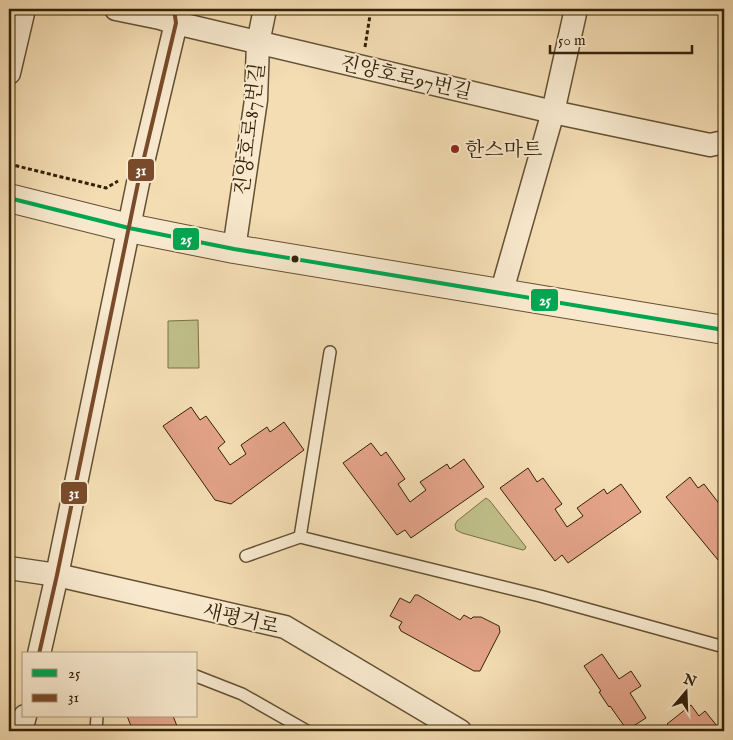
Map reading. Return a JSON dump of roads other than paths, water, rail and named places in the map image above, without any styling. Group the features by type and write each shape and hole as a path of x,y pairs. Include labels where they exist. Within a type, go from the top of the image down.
{"street":[{"path":"9,74 24,9"},
{"name":"진양호로97번길","path":"116,9 160,18 175,16 258,43 553,112 710,145 724,142"},
{"name":"진양호로87번길","path":"234,249 256,100 258,43 265,9"},
{"path":"501,294 553,112 576,9"},
{"path":"39,652 116,284 175,16"},
{"path":"9,198 129,228 234,249 724,330"},
{"name":"새평거로","path":"9,568 57,575 285,628 460,731"},
{"path":"22,731 25,718"}],"lane":[{"path":"300,537 330,352"},
{"path":"246,556 300,537 540,596 724,647"},
{"path":"198,677 242,694 307,731"},
{"path":"96,731 97,718"}],"place":[{"name":"한스마트","path":"455,149"}]}
